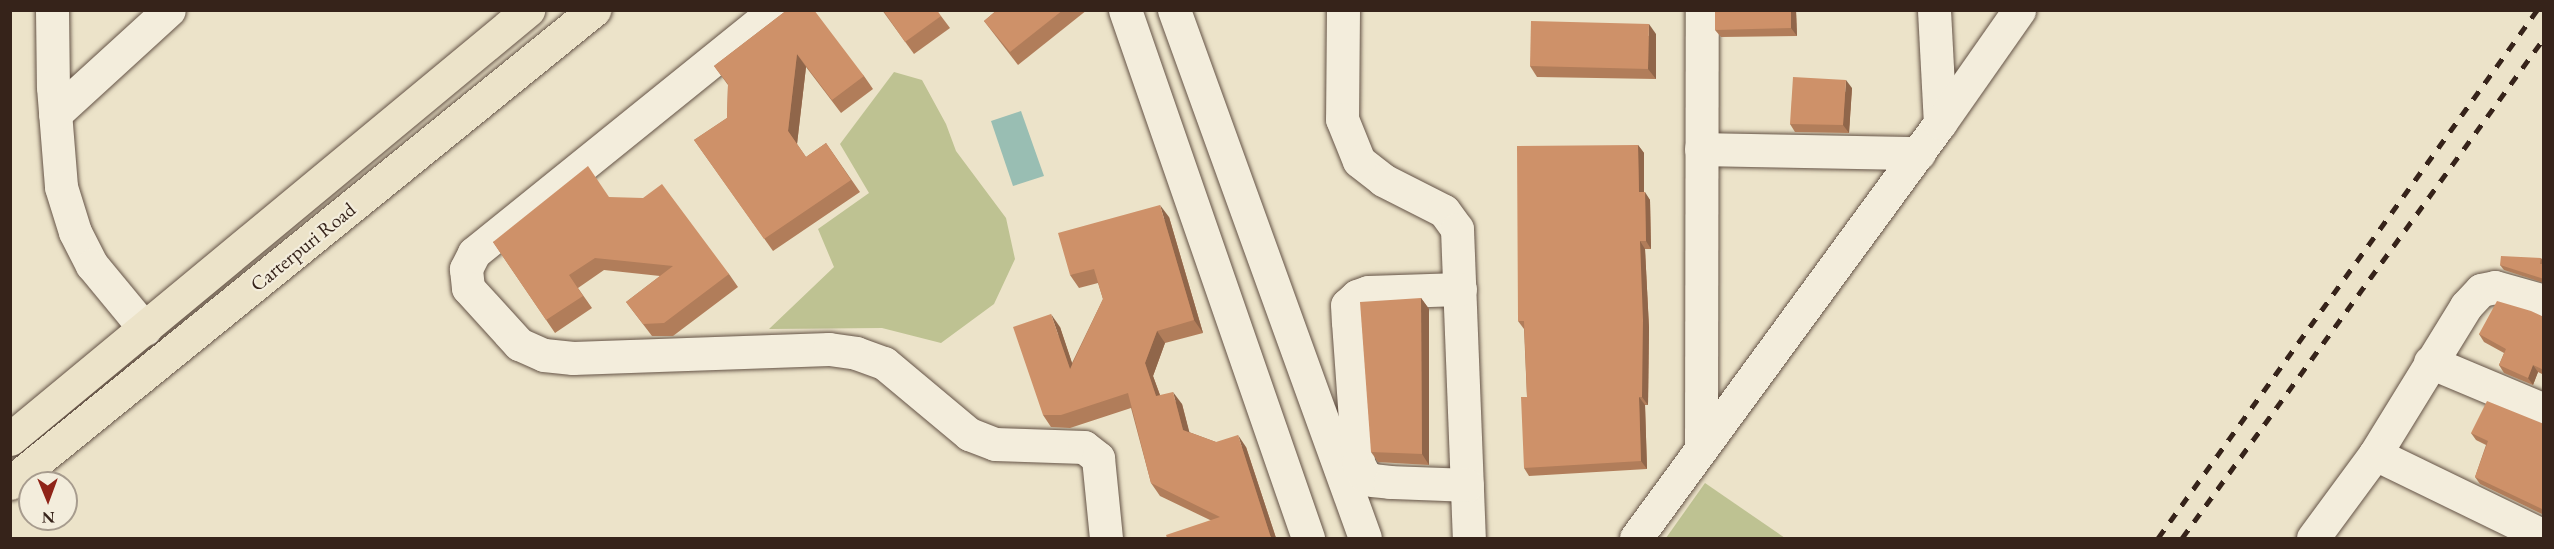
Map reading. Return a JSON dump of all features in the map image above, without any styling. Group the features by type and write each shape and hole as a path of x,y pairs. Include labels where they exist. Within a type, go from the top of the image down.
{"main road":[{"name":"Carterpuri Road","path":"10,439 528,10"},
{"name":"Carterpuri Road","path":"10,483 594,10"}],"street":[{"path":"52,10 61,187 75,232 92,265 145,329"},
{"path":"56,114 169,10"},
{"path":"776,10 474,253 466,269 468,288 519,344 544,355 573,358 829,349 856,352 884,363 969,434 995,444 1084,447 1098,458 1106,538"},
{"path":"1125,10 1308,538"},
{"path":"1174,10 1365,538"},
{"path":"1343,10 1342,118 1359,161 1383,180 1444,211 1456,229 1461,289 1469,538"},
{"path":"1701,448 1702,10"},
{"path":"1934,10 1940,123"},
{"path":"1636,538 1940,123 2019,10"},
{"path":"1701,149 1918,153"},
{"path":"2313,538 2375,454 2466,306 2481,290 2495,287 2544,301"},
{"path":"1461,289 1368,292 1357,296 1347,305 1358,463 1364,475 1372,480 1390,482 1467,485"},
{"path":"2430,362 2544,410"},
{"path":"2375,454 2544,536"}],"green space":[{"path":"894,72 922,80 946,124 956,151 1006,218 1015,259 994,304 941,343 882,328 769,329 834,267 818,229 869,193 840,144"},
{"path":"1705,483 1785,538 1666,538"}],"water":[{"path":"1021,111 1044,176 1013,186 991,121"}],"building":[{"path":"787,10 814,10 864,76 832,100 797,54 788,131 806,157 826,143 851,180 764,239 694,140 727,118 728,84 714,66"},
{"path":"883,10 937,10 941,16 905,42"},
{"path":"997,10 1063,10 1010,52 984,21"},
{"path":"1715,10 1791,10 1791,28 1715,30"},
{"path":"1531,21 1649,24 1648,69 1530,66"},
{"path":"1793,77 1846,80 1843,125 1790,124"},
{"path":"1638,145 1639,192 1645,192 1646,241 1640,241 1643,320 1642,397 1639,397 1641,461 1524,468 1521,397 1527,397 1524,321 1518,321 1517,146"},
{"path":"588,166 609,197 643,198 662,184 729,274 664,323 643,324 626,302 673,266 595,258 569,275 583,296 546,320 493,242"},
{"path":"1160,205 1194,320 1157,331 1145,363 1156,396 1173,392 1183,430 1216,442 1238,435 1271,538 1167,538 1166,535 1220,517 1151,483 1128,393 1061,415 1043,415 1013,327 1051,314 1070,369 1103,299 1094,269 1070,275 1058,233"},
{"path":"2501,256 2541,258 2540,264 2544,264 2544,279 2500,265"},
{"path":"1421,298 1422,454 1371,452 1360,302"},
{"path":"2497,301 2544,317 2544,370 2533,365 2528,378 2499,365 2506,349 2479,334"},
{"path":"2487,401 2544,424 2544,507 2542,509 2475,477 2488,441 2471,433"}],"railway":[{"path":"2158,538 2537,10"},
{"path":"2182,538 2544,38"}]}
